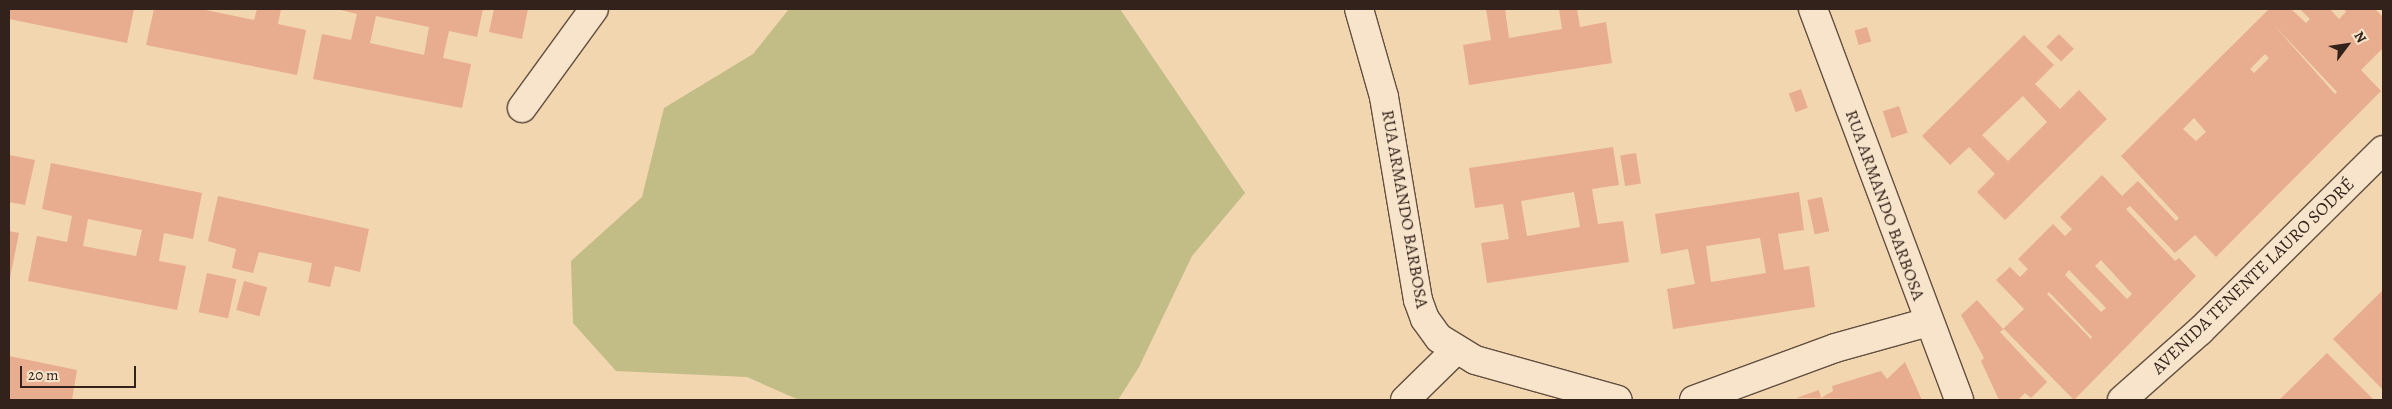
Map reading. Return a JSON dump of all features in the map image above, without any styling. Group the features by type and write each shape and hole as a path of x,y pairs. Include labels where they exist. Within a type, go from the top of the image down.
{"street":[{"path":"522,108 594,9"},
{"name":"RUA ARMANDO BARBOSA","path":"1359,9 1384,97 1418,300 1426,320 1455,351"},
{"name":"RUA ARMANDO BARBOSA","path":"1813,9 1928,322 1959,400"},
{"name":"AVENIDA TENENTE LAURO SODRÉ","path":"2122,400 2200,331 2383,150"},
{"path":"1694,400 1835,348 1928,322"},
{"path":"1405,400 1455,351 1618,400"}],"shaded area":[{"path":"789,9 1120,9 1245,193 1192,256 1139,367 1118,400 799,400 747,377 616,371 573,323 571,261 642,197 664,108 753,54"}],"building":[{"path":"9,9 134,9 127,43 9,19"},
{"path":"154,9 201,9 254,20 257,9 281,9 278,24 306,30 297,75 146,45"},
{"path":"337,9 483,9 477,37 449,31 443,58 471,64 462,108 313,79 322,34 351,40 357,14","holes":["376,16 429,27 424,55 370,43"]},
{"path":"494,9 528,9 522,39 489,32"},
{"path":"1486,9 1505,9 1509,38 1562,29 1559,9 1577,9 1580,27 1606,22 1612,63 1469,85 1463,45 1491,40"},
{"path":"2269,9 2291,9 2306,23 2310,19 2300,9 2330,9 2339,19 2346,12 2344,9 2375,9 2383,17 2383,48 2361,70 2381,91 2216,257 2195,235 2175,253 2130,206 2126,209 2175,261 2179,258 2196,276 2074,400 2004,329 2000,332 2047,382 2031,398 2025,393 2018,400 1999,400 1981,361 1984,358 1961,315 1977,300 2003,329 2024,309 1996,280 2010,267 2020,277 2028,269 2018,259 2053,224 2065,236 2072,229 2060,217 2102,175 2122,196 2138,181 2176,221 2179,218 2121,156","holes":["2272,23 2337,92 2335,94","2265,54 2269,58 2254,73 2250,69","2194,118 2206,132 2196,141 2183,129","2101,260 2132,294 2127,299 2095,266","2069,270 2106,308 2101,312 2065,275","2049,292 2092,337 2091,339 2047,294"]},
{"path":"1867,27 1871,41 1859,45 1855,31"},
{"path":"2059,34 2074,49 2061,62 2046,47"},
{"path":"2024,35 2054,65 2035,84 2060,109 2079,90 2107,119 2005,220 1977,192 1995,174 1969,147 1950,165 1922,136","holes":["2023,96 2047,122 2008,161 1982,135"]},
{"path":"1801,89 1808,108 1796,112 1789,93"},
{"path":"1899,106 1908,133 1891,138 1883,111"},
{"path":"1613,147 1619,185 1592,189 1598,224 1623,221 1629,262 1487,283 1481,243 1509,239 1503,204 1475,208 1469,168","holes":["1574,192 1580,227 1527,236 1521,201"]},
{"path":"1636,153 1641,184 1625,186 1620,156"},
{"path":"9,155 35,160 25,205 9,202"},
{"path":"51,163 202,193 193,239 164,233 159,261 186,266 177,310 28,281 37,236 67,242 72,216 42,209","holes":["88,219 142,230 136,256 83,246"]},
{"path":"1799,192 1804,230 1778,234 1784,270 1809,266 1815,307 1673,329 1667,289 1695,284 1688,249 1661,254 1655,214","holes":["1760,238 1766,273 1711,282 1706,246"]},
{"path":"218,196 369,229 360,272 335,266 330,287 308,282 312,263 259,252 253,273 232,268 236,249 208,241"},
{"path":"1822,197 1829,231 1815,234 1807,200"},
{"path":"9,231 19,233 10,278 9,278"},
{"path":"207,273 236,279 228,318 199,312"},
{"path":"244,281 267,287 259,316 236,310"},
{"path":"2383,290 2383,390 2333,339"},
{"path":"2327,353 2374,400 2279,400"},
{"path":"9,356 77,370 72,400 9,400"},
{"path":"1905,362 1922,400 1796,398 1819,390 1821,398 1833,391 1832,386 1881,371 1887,379"}]}
